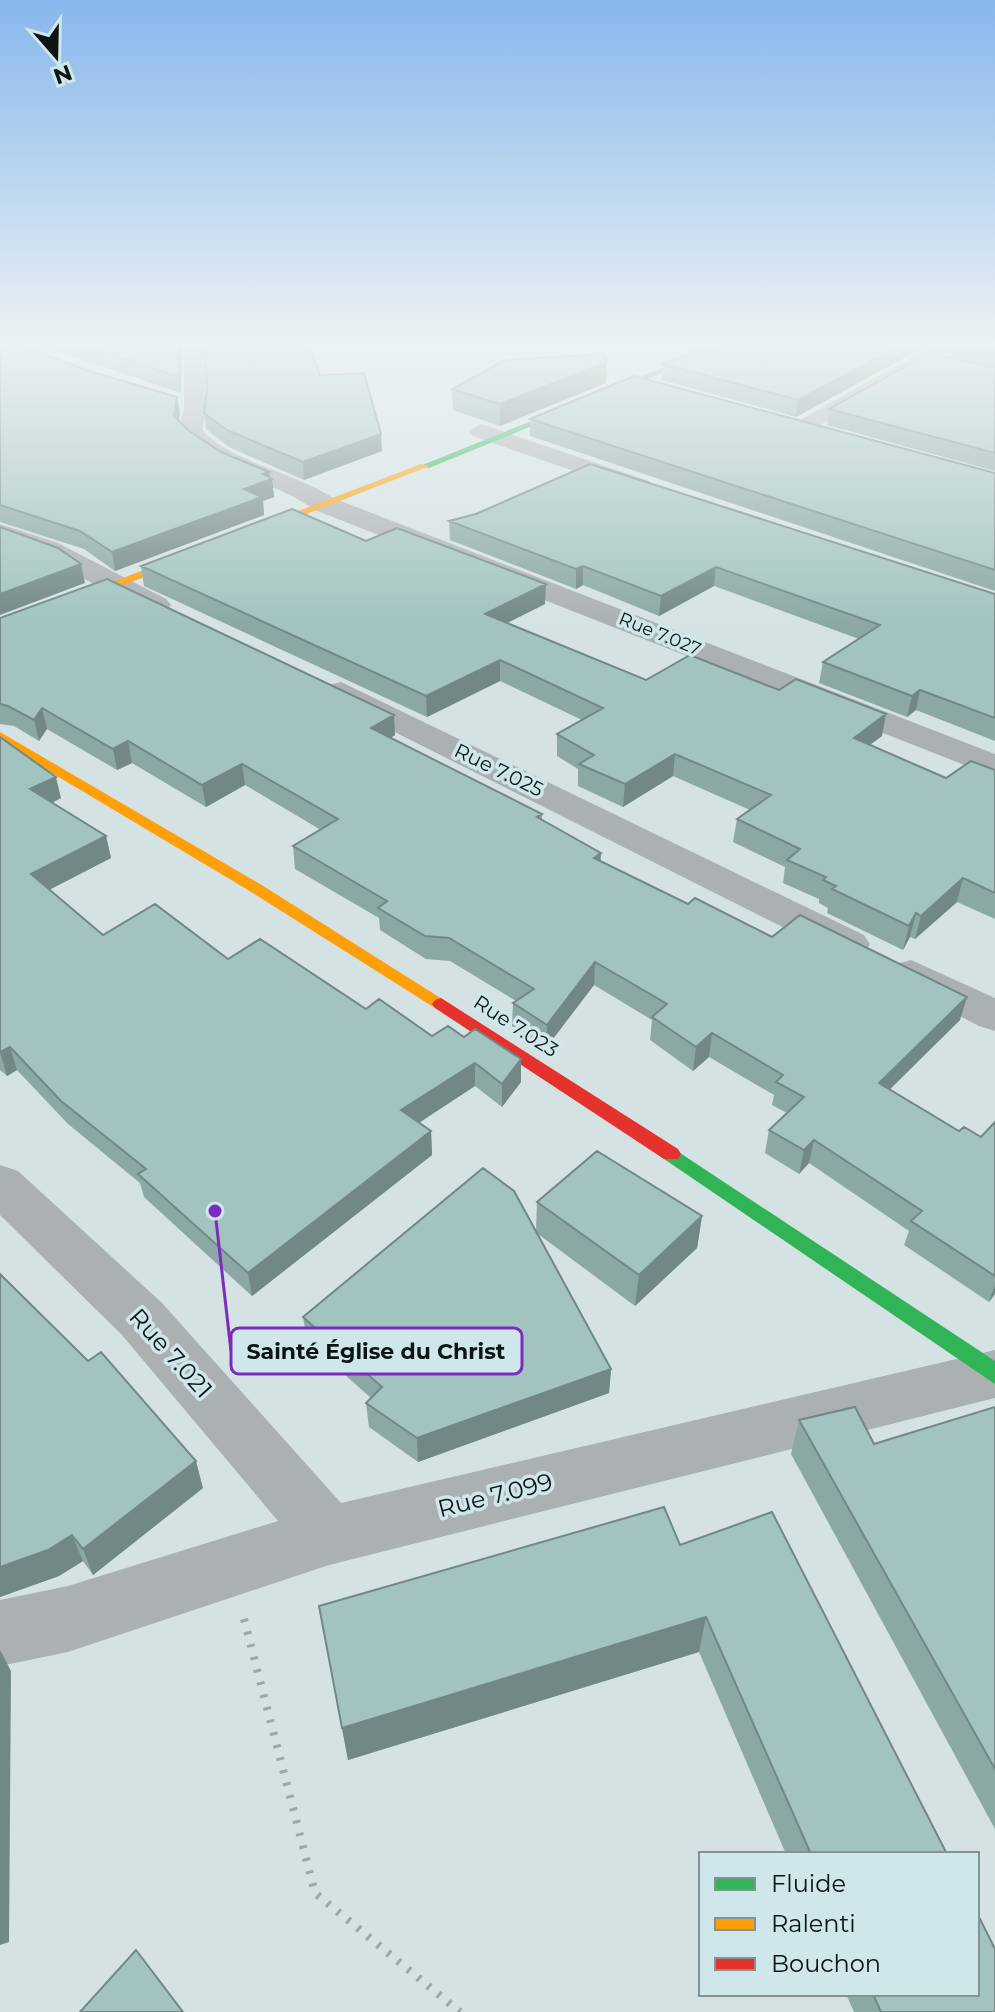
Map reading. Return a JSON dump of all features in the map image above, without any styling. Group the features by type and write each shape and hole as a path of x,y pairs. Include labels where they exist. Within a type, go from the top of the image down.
{"main road":[{"path":"0,611 105,579 480,438"},
{"path":"0,629 105,579"},
{"name":"Rue 7.023","path":"0,736 277,899 634,1126 995,1374"}],"street":[{"name":"Rue 7.027","path":"197,438 221,455 316,498 995,766"},
{"path":"497,438 662,494"},
{"path":"0,532 192,621"},
{"name":"Rue 7.025","path":"315,679 995,1016"},
{"name":"Rue 7.021","path":"0,1184 142,1319 329,1535"},
{"name":"Rue 7.099","path":"0,1633 68,1619 329,1535 995,1374"}],"path":[{"path":"231,1567 315,1893 460,2012"}],"building":[{"path":"0,438 200,438 221,452 269,472 263,474 272,479 244,489 262,497 112,552 80,531 0,505"},
{"path":"246,438 370,438 303,462"},
{"path":"588,438 864,438 995,473 995,570"},
{"path":"938,438 995,438 995,453"},
{"path":"590,464 995,594 995,718 920,690 912,696 823,662 880,625 716,567 661,596 583,566 576,569 449,521 476,514"},
{"path":"292,509 366,541 397,528 546,584 485,614 646,680 690,655 779,690 796,679 886,714 854,738 946,778 971,761 995,770 995,893 963,878 921,916 916,913 909,926 832,889 836,886 823,880 826,877 787,860 800,849 737,819 771,795 675,754 625,784 579,764 594,755 557,734 603,708 500,660 426,696 141,566"},
{"path":"0,527 58,548 81,564 0,594"},
{"path":"107,579 394,715 371,728 542,814 537,817 601,853 594,858 688,904 695,898 772,937 800,915 967,997 879,1083 959,1131 964,1127 981,1137 995,1122 995,1276 911,1221 922,1211 814,1140 804,1150 769,1130 804,1097 776,1082 783,1075 712,1033 696,1047 652,1017 667,1004 595,962 547,1025 513,1003 534,989 449,938 425,936 378,908 387,901 293,846 338,819 242,764 202,785 128,741 113,749 42,708 34,720 0,704 0,618"},
{"path":"0,737 56,777 30,789 106,836 31,874 103,935 155,904 228,959 260,939 366,1009 379,999 432,1036 448,1026 464,1037 475,1029 521,1059 502,1084 475,1063 401,1110 431,1131 248,1273 138,1174 146,1169 61,1101 10,1047 0,1052"},
{"path":"597,1151 702,1216 639,1275 537,1202"},
{"path":"483,1168 514,1191 611,1369 417,1438 366,1403 382,1387 303,1317"},
{"path":"0,1274 88,1361 101,1352 196,1461 83,1549 72,1535 48,1550 0,1567"},
{"path":"855,1407 874,1444 995,1407 995,1769 799,1420"},
{"path":"664,1507 680,1545 772,1512 946,1852 810,1852 706,1617 342,1728 319,1606"},
{"path":"979,1917 995,1949 995,2012 881,2012 874,1996 979,1996"},
{"path":"136,1950 183,2012 80,2012"}],"traffic: fast":[{"path":"425,466 495,438"},
{"path":"671,1154 995,1374"}],"traffic: slow":[{"path":"0,629 425,466"},
{"path":"0,736 254,887 441,1004"}],"traffic: jam":[{"path":"441,1004 671,1154"}],"place":[{"name":"Sainté Église du Christ","path":"215,1211"}]}
